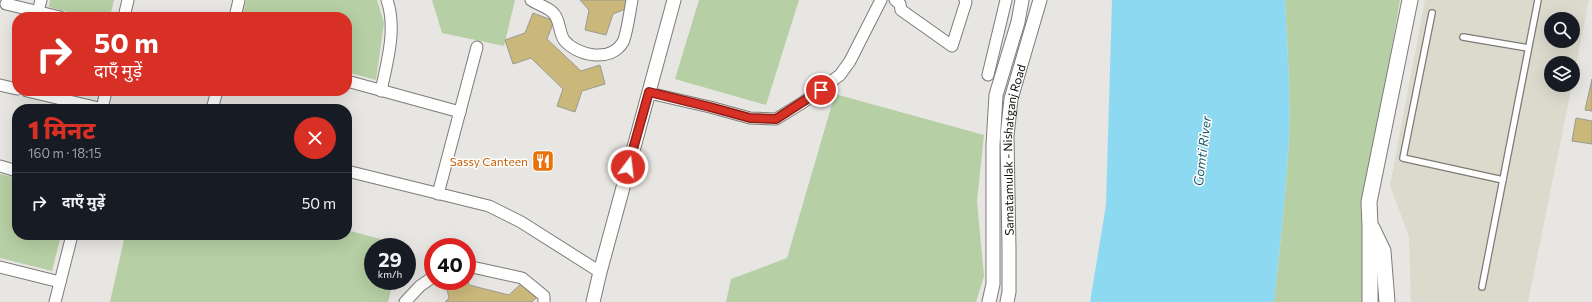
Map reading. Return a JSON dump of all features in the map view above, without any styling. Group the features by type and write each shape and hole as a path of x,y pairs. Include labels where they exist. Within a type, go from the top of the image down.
{"main road":[{"path":"1370,226 1383,251 1387,300 1370,299 1369,202 1410,0"}],"street":[{"path":"6,4 38,12 41,0"},
{"path":"125,12 128,0"},
{"path":"236,12 239,0"},
{"path":"381,91 390,47 390,10 387,0"},
{"path":"531,0 548,8 557,18 564,39 576,50 588,54 607,54 616,50 623,42 632,0"},
{"path":"593,302 674,0"},
{"path":"649,92 750,118 776,119 802,103 840,74 850,61 881,0"},
{"path":"895,0 900,4 901,10 952,46 964,1"},
{"path":"988,76 1006,0"},
{"name":"Samatamulak - Nishatganj Road","path":"989,302 993,284 993,145 996,95 1018,22 1022,0"},
{"name":"Samatamulak - Nishatganj Road","path":"1007,302 1009,270 1007,136 1011,99 1040,0"},
{"path":"438,194 478,47"},
{"path":"352,82 460,112"},
{"path":"0,85 12,88"},
{"path":"48,96 81,104"},
{"path":"0,166 12,170"},
{"path":"352,172 489,206 521,222 600,272"},
{"path":"55,302 71,240"},
{"path":"0,267 60,282"},
{"path":"476,268 522,278 544,296 544,302"},
{"path":"405,302 424,283"}],"lane":[{"path":"1482,287 1538,0"},
{"path":"1432,13 1403,158 1503,180"},
{"path":"1463,37 1528,48"}],"shaded area":[{"path":"1425,0 1589,0 1580,44 1580,12 1544,12 1544,48 1579,48 1578,56 1544,56 1544,92 1571,92 1528,302 1411,302 1409,236 1390,186"}],"green space":[{"path":"50,0 114,0 111,12 68,12 49,7"},
{"path":"246,0 377,0 384,23 376,80 352,73 352,12 243,12"},
{"path":"432,0 515,0 504,46 442,33"},
{"path":"699,0 799,0 766,105 675,79"},
{"path":"1285,0 1400,0 1363,212 1362,234 1364,302 1274,302 1285,200 1289,138 1289,86"},
{"path":"835,94 984,135 977,201 984,276 976,302 726,302 731,279 787,258"},
{"path":"0,174 12,177 12,240 60,240 52,271 0,258"},
{"path":"352,231 376,238 364,238 364,290 391,290 388,302 110,302 124,240 352,240"}],"water":[{"name":"Gomti River","path":"1112,0 1285,0 1289,86 1289,138 1285,200 1274,302 1090,302 1106,205"}],"building":[{"path":"580,0 626,0 628,8 613,14 606,35 585,30 589,10"},
{"path":"533,13 554,21 547,39 581,71 600,65 605,84 582,91 575,112 557,106 563,89 531,58 513,64 505,40 525,33"},
{"path":"1592,79 1592,111 1585,110"},
{"path":"1576,118 1592,121 1592,144 1572,141"},
{"path":"523,282 538,296 532,302 445,302 449,298 447,290 476,290 476,287 509,295"}],"place":[{"name":"Sassy Canteen","path":"543,161"}],"route":[{"path":"628,167 649,92 750,118 776,119 821,90"}]}
